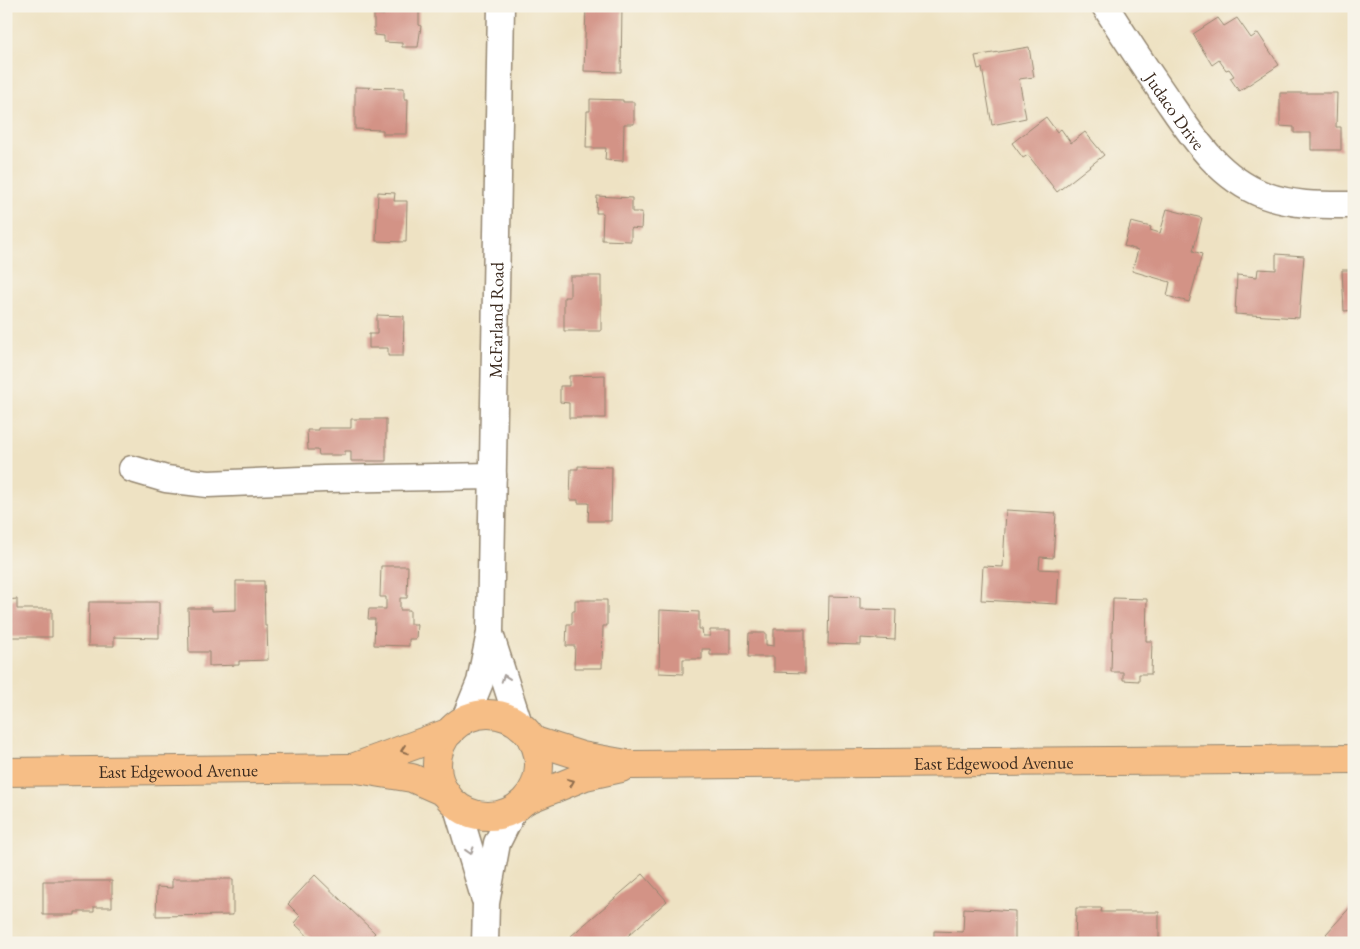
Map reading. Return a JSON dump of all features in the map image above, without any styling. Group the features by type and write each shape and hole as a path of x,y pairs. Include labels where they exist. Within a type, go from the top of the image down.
{"main road":[{"name":"East Edgewood Avenue","path":"350,768 457,726 475,716 498,715 509,718 526,732 582,756 632,765 1354,759"},
{"path":"451,799 440,782 438,756 442,743 457,726"},
{"path":"520,805 537,782 539,771 537,749 526,732"},
{"name":"East Edgewood Avenue","path":"6,772 350,768 412,778 451,799 466,811 490,816 520,805 585,776 632,765"}],"street":[{"name":"McFarland Road","path":"457,726 480,682 490,633 502,6"},
{"name":"Judaco Drive","path":"1105,6 1130,46 1206,153 1231,177 1264,195 1282,201 1304,205 1354,205"},
{"path":"132,469 166,479 208,484 324,479 493,476"},
{"name":"McFarland Road","path":"490,633 526,732"},
{"path":"451,799 486,903"},
{"path":"485,943 486,903 497,843 520,805"}],"building":[{"path":"385,6 419,6 419,25 421,26 418,47 402,47 402,43 384,42 384,36 374,35 374,14 384,15"},
{"path":"586,6 622,6 621,72 584,71"},
{"path":"1218,18 1224,26 1237,18 1251,38 1258,33 1279,65 1239,91 1230,78 1234,76 1229,69 1226,70 1219,60 1212,65 1193,34"},
{"path":"1029,47 1034,77 1019,79 1026,118 992,125 982,68 978,69 975,56"},
{"path":"355,87 404,88 404,99 408,99 407,134 383,134 383,130 355,129"},
{"path":"1280,93 1337,93 1336,127 1341,127 1341,150 1311,150 1311,133 1294,133 1294,127 1280,126"},
{"path":"590,99 634,102 634,124 624,124 623,161 605,160 606,148 586,148 587,111 590,111"},
{"path":"1046,117 1057,132 1061,129 1071,143 1085,132 1104,155 1057,192 1028,155 1023,158 1012,143"},
{"path":"378,192 395,193 394,201 407,201 406,242 376,241"},
{"path":"597,196 632,198 632,212 642,212 641,229 631,228 631,241 602,240 603,213 596,213"},
{"path":"1167,209 1202,218 1193,251 1202,254 1189,302 1167,296 1170,282 1132,271 1138,250 1124,246 1131,222 1151,227 1150,230 1160,233"},
{"path":"1276,254 1304,256 1299,318 1235,314 1237,275 1257,277 1258,269 1276,270"},
{"path":"1342,270 1354,270 1354,310 1344,311"},
{"path":"570,276 601,276 601,331 564,331 564,297 570,297"},
{"path":"377,315 404,316 403,356 388,356 388,348 369,348 369,334 377,334"},
{"path":"605,375 605,418 569,418 569,403 560,402 560,386 569,386 569,376"},
{"path":"351,419 386,419 386,461 351,461 351,451 345,451 345,455 319,455 318,450 308,450 307,430 351,428"},
{"path":"578,466 612,467 611,521 588,521 589,503 578,503 578,500 570,500 571,469 578,469"},
{"path":"1006,510 1056,513 1053,558 1040,557 1039,569 1059,570 1057,604 981,600 983,566 1003,567"},
{"path":"381,566 408,566 407,598 400,598 400,610 410,610 410,624 417,624 416,639 409,639 409,646 374,645 375,619 368,619 369,609 386,609 386,597 380,597"},
{"path":"236,581 264,581 268,660 239,661 239,665 209,666 209,652 189,652 188,608 212,608 212,611 236,610"},
{"path":"829,596 860,597 860,609 896,610 895,640 861,638 861,645 828,644"},
{"path":"1113,598 1147,599 1146,641 1152,641 1151,674 1139,674 1139,681 1123,680 1123,672 1111,672"},
{"path":"17,599 17,609 52,609 52,637 6,637 6,600"},
{"path":"575,600 607,600 607,626 603,626 602,668 574,668 575,646 566,646 567,624 572,624 572,611 575,611"},
{"path":"89,602 159,602 159,638 114,637 114,646 88,646"},
{"path":"660,610 699,612 699,629 702,629 703,636 710,636 710,630 730,630 730,655 710,655 710,649 702,649 702,659 683,659 683,674 659,673"},
{"path":"774,629 805,629 805,673 774,672 774,657 748,657 749,633 766,633 766,645 774,646"},
{"path":"643,874 667,901 620,943 577,943 571,936"},
{"path":"315,875 375,933 366,943 328,943 324,939 320,943 315,943 294,923 300,916 288,904"},
{"path":"172,879 233,879 233,915 156,916 157,887 172,888"},
{"path":"43,881 112,881 112,907 94,907 94,912 75,912 75,915 43,915"},
{"path":"1354,903 1354,943 1336,943 1326,934"},
{"path":"964,908 1015,911 1015,943 934,943 934,931 963,932"},
{"path":"1076,908 1102,908 1101,912 1159,912 1159,943 1075,943"}]}
